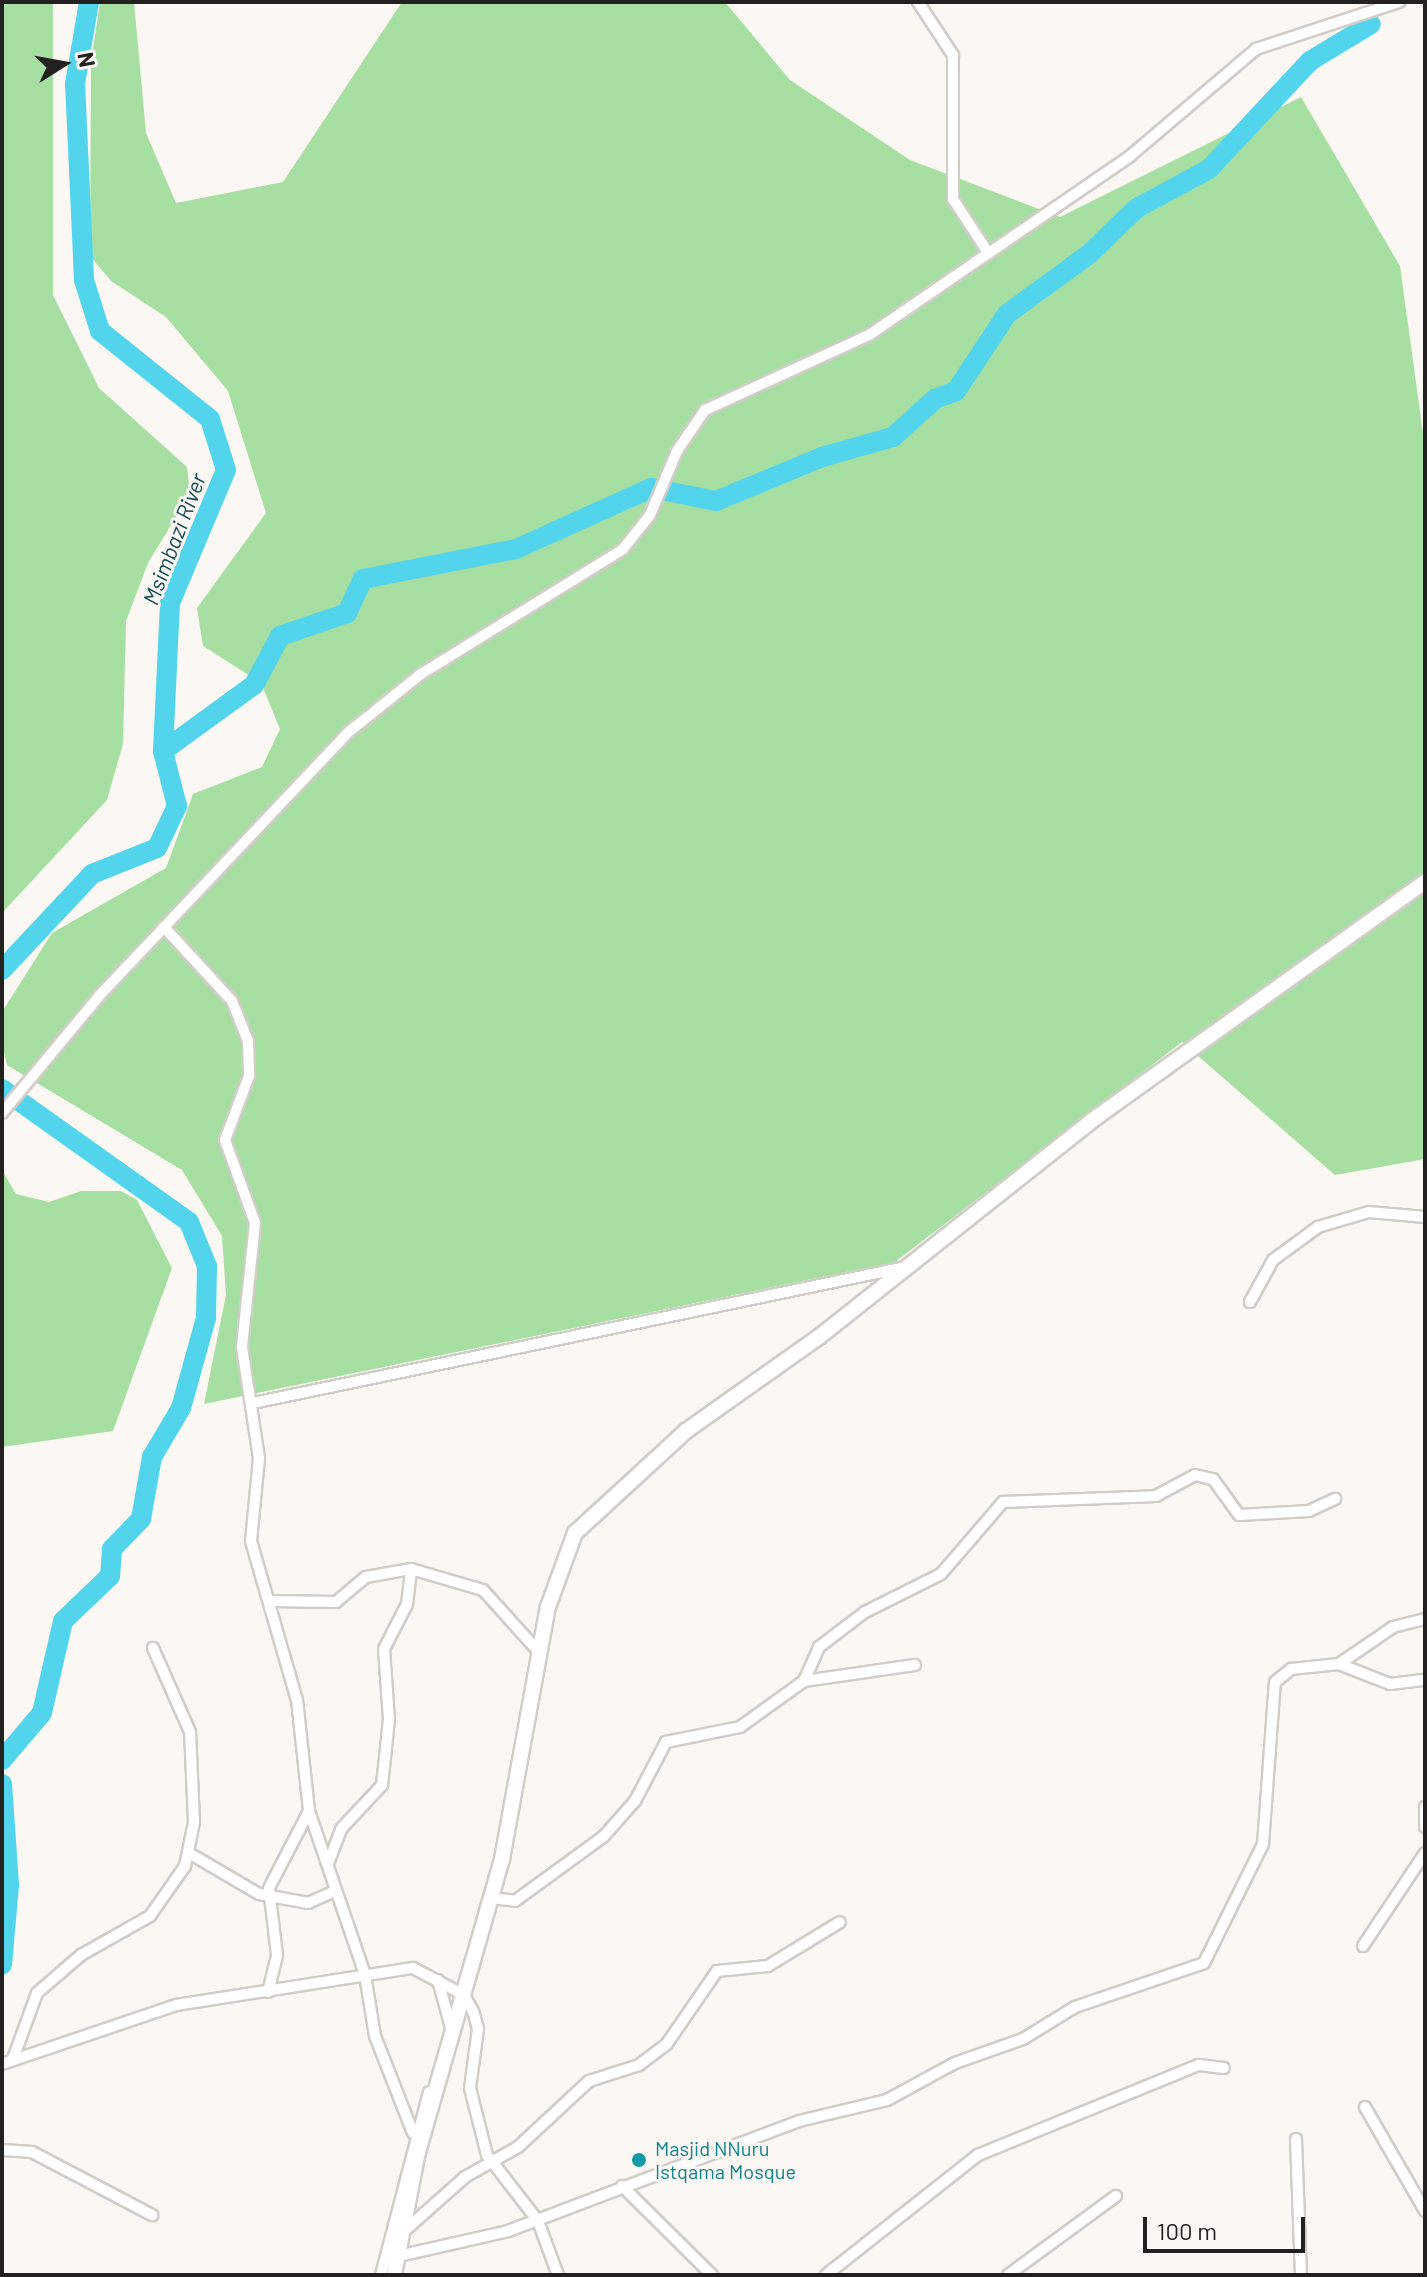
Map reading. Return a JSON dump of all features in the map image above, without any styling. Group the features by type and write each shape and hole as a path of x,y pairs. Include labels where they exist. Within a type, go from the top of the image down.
{"street":[{"path":"918,2 953,55 953,199 987,251"},
{"path":"2,1113 164,927 350,731 421,674 598,568 638,532 697,418 714,404 850,348 987,251 1130,156 1256,49 1378,5 1399,2"},
{"path":"383,2274 394,2257 492,1898 538,1651 556,1575 591,1512 686,1431 1109,1109 1425,882"},
{"path":"164,927 232,1001 248,1041 249,1076 225,1140 255,1223 242,1347 259,1458 251,1541 297,1700 309,1811 329,1861 335,1891 365,1975 375,2036 413,2133"},
{"path":"1250,1302 1281,1251 1318,1227 1369,1212 1425,1217"},
{"path":"253,1403 908,1265"},
{"path":"804,1681 819,1647 865,1612 941,1574 1003,1502 1156,1496 1195,1475 1213,1479 1239,1515 1309,1511 1335,1499"},
{"path":"270,1601 336,1602 366,1577 411,1569 483,1590 538,1651"},
{"path":"329,1861 341,1829 382,1785 389,1719 384,1649 407,1604 411,1569"},
{"path":"1339,1664 1393,1627 1425,1619"},
{"path":"13,2059 37,1993 81,1955 150,1916 169,1898 189,1853 190,1732 153,1648"},
{"path":"394,2257 538,2221 622,2186 799,2121 887,2100 955,2063 1023,2039 1075,2007 1204,1963 1263,1844 1275,1682 1291,1669 1339,1664 1390,1684 1425,1680"},
{"path":"492,1898 515,1901 604,1836 635,1801 666,1742 740,1727 804,1681 915,1665"},
{"path":"1425,1807 1425,1827"},
{"path":"268,1992 277,1955 269,1896 309,1811"},
{"path":"189,1853 269,1896 319,1902 335,1891"},
{"path":"1363,1946 1425,1853"},
{"path":"400,2234 589,2081 631,2069 666,2045 717,1971 768,1966 840,1922"},
{"path":"2,2064 176,2005 404,1967 438,1980 464,1995 477,2019 470,2088 490,2163 538,2221 558,2275"},
{"path":"383,2274 413,2133 451,2031 438,1980"},
{"path":"826,2275 978,2155 1199,2065 1224,2068"},
{"path":"1365,2107 1425,2211"},
{"path":"1296,2139 1301,2275"},
{"path":"2,2150 32,2152 152,2215"},
{"path":"622,2186 712,2275"},
{"path":"1008,2275 1116,2196"}],"green space":[{"path":"2,2 53,2 53,295 99,388 187,467 190,494 148,563 126,621 123,744 107,800 2,913"},
{"path":"100,2 134,2 146,133 176,203 283,182 402,2 725,2 790,80 910,160 1060,217 1301,97 1400,266 1425,448 1425,1159 1335,1175 1182,1042 895,1262 204,1404 226,1295 222,1236 182,1170 7,1065 2,1043 2,1012 52,933 166,868 193,794 262,767 280,729 261,683 203,646 197,608 266,513 228,391 166,317 111,281 90,256 91,62"},
{"path":"2,1170 16,1194 49,1202 81,1191 121,1191 137,1200 172,1268 113,1431 2,1447"}],"waterway":[{"name":"Msimbazi River","path":"2,970 92,874 157,848 177,806 163,751 170,603 226,470 210,419 100,331 84,280 75,84 89,2"},
{"path":"163,751 254,685 280,636 347,613 363,579 516,549 651,488 716,501 822,457 893,437 935,399 956,391 1007,314 1088,255 1137,208 1209,169 1310,61 1371,24"},
{"name":"Msimbazi River","path":"2,1089 189,1222 207,1266 206,1318 181,1408 152,1457 141,1519 112,1549 110,1576 63,1621 42,1713 2,1760"},
{"name":"Msimbazi River","path":"2,1784 9,1885 2,1965"}],"place":[{"name":"Masjid NNuru Istqama Mosque","path":"639,2160"}]}
